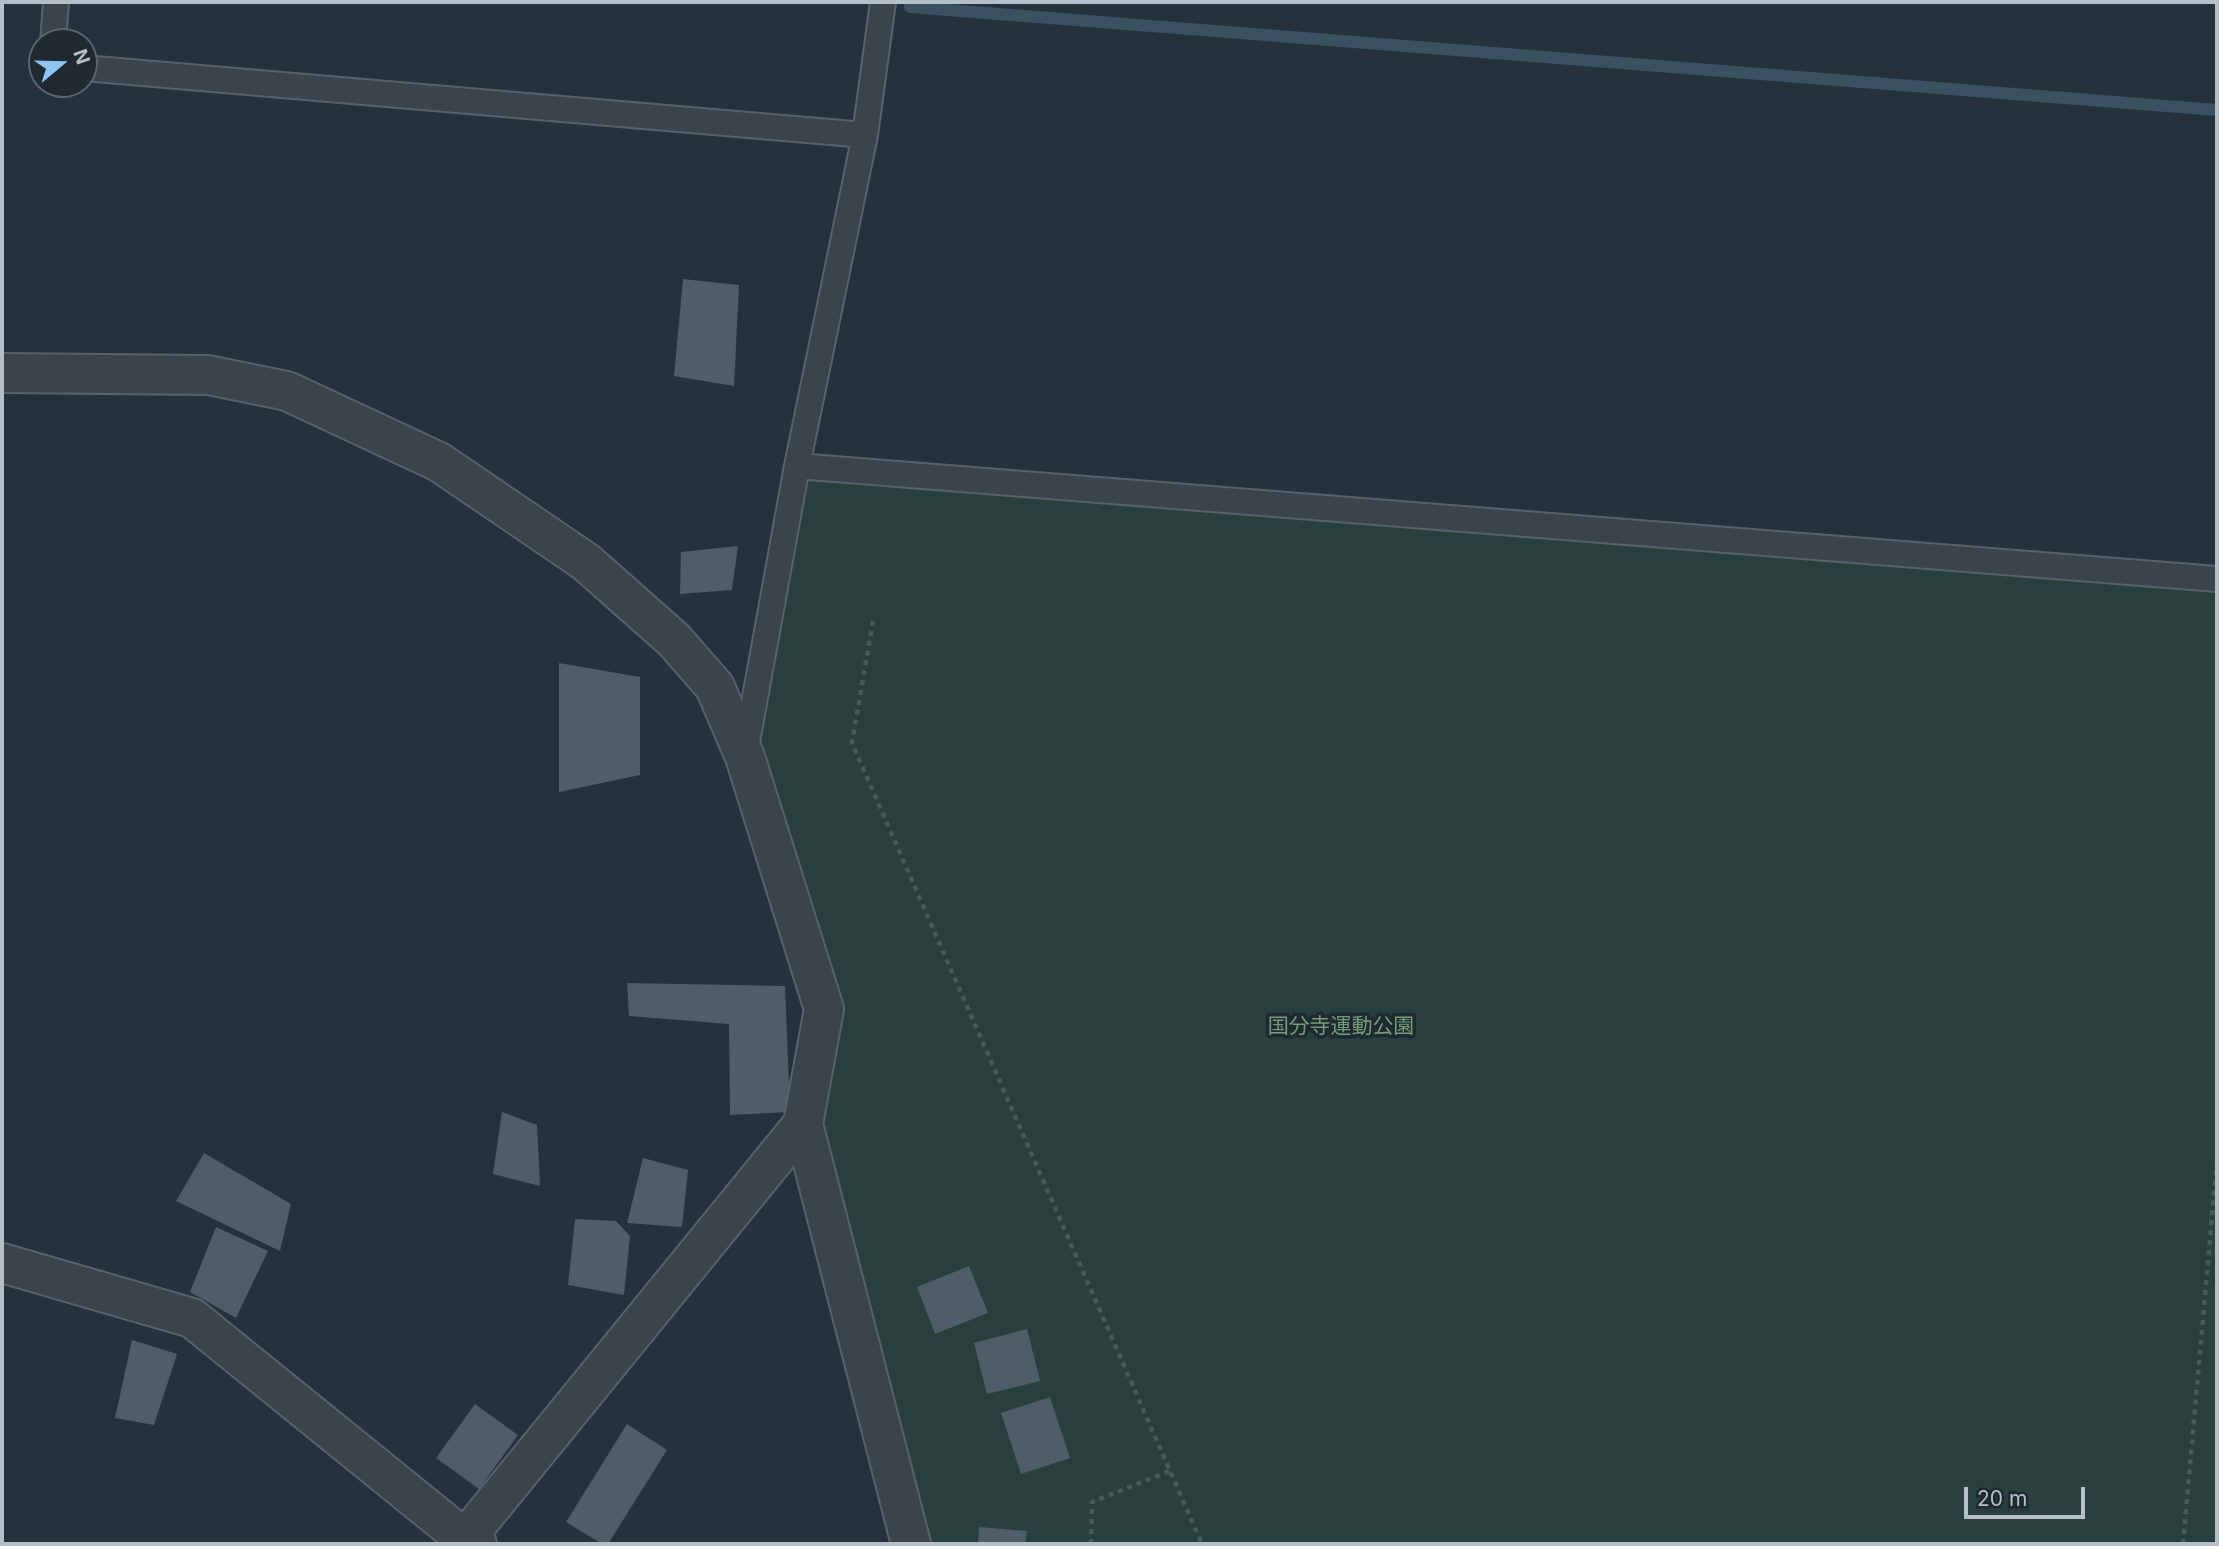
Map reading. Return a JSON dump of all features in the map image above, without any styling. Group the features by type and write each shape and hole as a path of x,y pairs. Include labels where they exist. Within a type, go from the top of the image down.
{"street":[{"path":"2,373 208,374 287,391 439,462 586,562 674,640 715,687 744,757 824,1009 803,1124 911,1544"},
{"path":"2,1263 192,1318 468,1542 803,1124"}],"lane":[{"path":"54,28 56,2"},
{"path":"744,757 797,466 865,135 883,2"},
{"path":"98,69 865,135"},
{"path":"797,466 2217,579"}],"path":[{"path":"873,621 852,743 1202,1544"},
{"path":"2183,1544 2217,1161"},
{"path":"1091,1544 1092,1502 1170,1471"}],"green space":[{"name":"国分寺運動公園","path":"797,466 2217,579 2217,1544 911,1544 803,1124 824,1009 745,757"}],"building":[{"path":"683,279 739,285 734,386 674,376"},
{"path":"738,546 732,590 680,594 681,552"},
{"path":"559,663 640,677 640,775 559,792"},
{"path":"627,983 785,986 790,1112 730,1115 729,1024 629,1016"},
{"path":"502,1112 537,1125 540,1186 493,1174"},
{"path":"204,1153 291,1204 280,1251 176,1201"},
{"path":"643,1158 688,1170 682,1227 627,1223"},
{"path":"575,1219 616,1221 630,1236 624,1295 568,1285"},
{"path":"216,1227 268,1251 236,1318 190,1292"},
{"path":"969,1266 988,1313 935,1334 917,1287"},
{"path":"1027,1329 1040,1381 987,1394 974,1343"},
{"path":"132,1340 177,1354 154,1425 115,1418"},
{"path":"1050,1397 1070,1458 1021,1474 1001,1413"},
{"path":"475,1404 518,1435 479,1489 436,1458"},
{"path":"627,1424 667,1450 608,1544 602,1544 566,1522"},
{"path":"979,1527 1027,1531 1025,1544 978,1544"}],"waterway":[{"path":"910,2 910,7 2217,110"}]}
